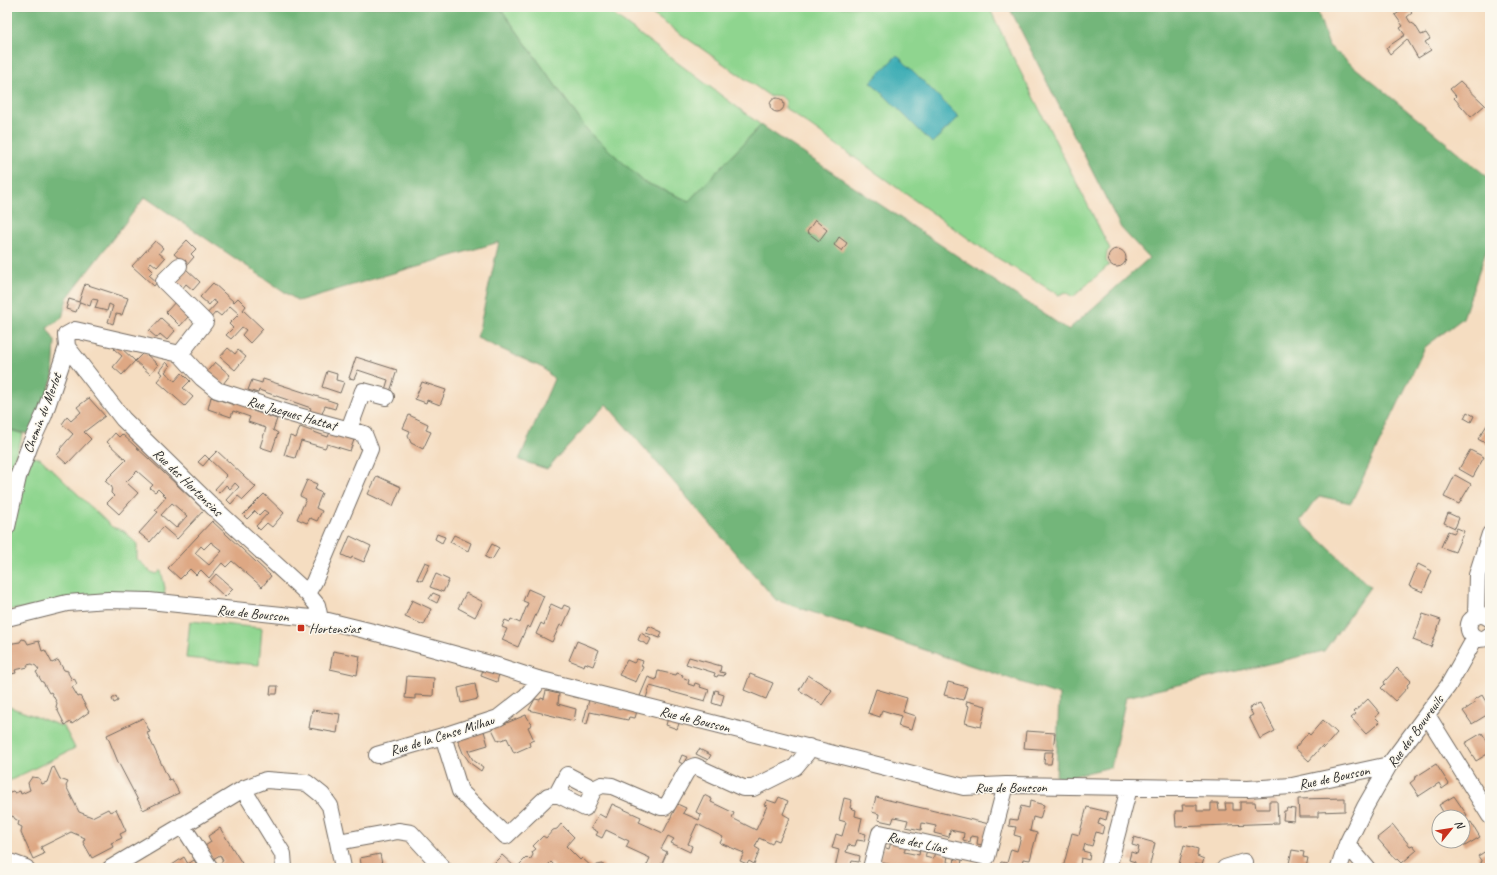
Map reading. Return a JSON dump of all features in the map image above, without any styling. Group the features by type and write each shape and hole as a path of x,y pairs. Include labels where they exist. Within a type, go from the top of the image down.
{"street":[{"path":"67,341 75,330 180,354 205,322 164,281 178,266"},
{"name":"Chemin du Merlot","path":"7,527 18,477 30,445 44,415 67,341"},
{"name":"Rue des Hortensias","path":"67,341 123,419 213,507 307,593 317,605 320,619"},
{"name":"Rue Jacques Hattat","path":"180,354 202,378 217,390 291,414 364,434 370,449 314,582 307,593"},
{"path":"348,429 363,391 386,398"},
{"path":"1482,637 1469,632 1468,624 1470,621 1483,617 1477,575 1490,534"},
{"name":"Rue de Bousson","path":"7,618 67,603 108,600 149,601 320,619 501,667 538,679 964,787 1006,785 1248,789 1292,786 1389,765"},
{"name":"Rue des Bouvreuils","path":"1338,868 1347,844 1365,807 1389,765 1427,715 1482,637"},
{"name":"Rue de la Cense Milhau","path":"377,755 498,718 526,696 535,686 538,679"},
{"path":"1427,715 1490,816"},
{"path":"443,736 460,791 506,836 548,796 557,794 585,808 594,789 602,785 612,786 661,807 665,807 686,772 690,768 695,766 742,788 753,788 795,767 806,754 809,747"},
{"path":"557,794 567,775 594,789"},
{"path":"111,868 243,790 266,780 307,783 322,795 330,806 342,868"},
{"name":"Rue des Lilas","path":"870,868 880,833 987,857 1006,785"},
{"path":"1108,868 1129,788"},
{"path":"243,790 283,854 284,868"},
{"path":"182,825 210,868"},
{"path":"338,842 398,831 411,833 443,868"},
{"path":"1347,844 1367,868"},
{"path":"7,861 26,868"},
{"path":"1225,868 1244,862"}],"green space":[{"path":"7,7 498,7 501,9 588,131 644,182 689,201 761,125 1068,330 1149,258 1121,228 1009,7 1316,7 1329,46 1490,179 1490,240 1463,318 1425,347 1351,503 1319,496 1300,521 1370,587 1324,651 1126,697 1111,767 1056,780 1059,695 776,600 606,404 547,469 519,460 554,379 543,368 477,338 499,242 298,301 145,197 67,298 62,318 47,328 55,341 53,377 32,435 7,429"},
{"path":"498,7 603,7 761,125 689,201 644,182 588,131 501,9"},
{"path":"642,7 989,7 1110,249 1107,252 1106,261 1109,265 1073,297 1065,292 1059,295 986,251 785,108 786,101 783,98 779,96 771,97","holes":["897,55 959,117 932,143"]},
{"path":"7,429 23,434 7,481"},
{"path":"31,457 40,458 112,527 124,531 137,544 137,559 151,572 157,574 161,570 165,588 164,596 7,610 7,543 23,471"},
{"path":"190,621 262,628 259,665 186,658"},
{"path":"7,706 64,727 75,748 7,782"}],"water":[{"path":"897,55 959,117 932,143 871,82"}],"building":[{"path":"1407,7 1412,13 1407,17 1410,22 1415,25 1421,35 1426,33 1430,39 1425,42 1431,50 1418,58 1407,39 1390,54 1386,48 1405,35 1400,28 1403,26 1395,15"},
{"path":"1460,81 1485,105 1471,117 1454,98 1456,96 1450,89"},
{"path":"774,98 780,98 784,102 784,108 780,112 774,112 770,108 770,102"},
{"path":"815,220 827,230 819,241 807,232"},
{"path":"839,237 847,243 842,251 834,245"},
{"path":"187,240 196,249 191,254 194,257 187,265 174,254"},
{"path":"155,241 163,248 159,253 165,258 157,267 151,262 148,266 153,271 149,275 157,282 154,286 132,266"},
{"path":"1117,249 1121,250 1125,254 1125,262 1121,266 1117,267 1113,266 1109,262 1108,258 1109,254 1113,250"},
{"path":"186,269 200,282 193,290 186,284 182,289 174,281"},
{"path":"213,283 234,302 238,298 246,306 243,310 263,329 250,343 242,335 246,330 242,327 231,339 226,335 233,328 229,324 239,314 230,306 221,316 216,312 209,320 205,316 217,303 213,300 209,305 200,297"},
{"path":"85,284 128,298 122,315 116,314 113,324 108,322 113,306 109,304 107,311 95,308 98,300 92,299 90,306 80,302 76,312 66,309 69,299 79,302"},
{"path":"177,300 185,307 182,311 188,317 180,326 166,312"},
{"path":"161,318 175,331 167,340 160,334 157,338 149,331"},
{"path":"118,345 135,361 122,375 113,367 122,356 114,349"},
{"path":"228,348 235,354 238,350 246,357 235,370 220,357"},
{"path":"144,352 158,365 150,374 135,361"},
{"path":"356,357 397,370 390,392 385,390 388,380 358,370 354,379 349,378"},
{"path":"166,362 170,366 165,372 175,381 182,373 190,381 183,388 193,397 185,406 157,381 163,374 159,371"},
{"path":"215,362 230,375 223,384 216,379 213,383 204,375"},
{"path":"327,371 337,374 336,380 344,382 340,393 322,387"},
{"path":"263,379 337,403 335,409 325,406 320,419 308,415 311,408 259,390 258,393 248,390 252,380 262,383"},
{"path":"422,382 446,390 440,405 427,400 426,403 415,399"},
{"path":"211,397 234,405 236,400 255,406 253,411 277,419 273,430 278,433 272,451 260,447 266,428 248,422 250,417 233,411 231,417 208,409"},
{"path":"89,398 105,416 84,432 91,439 67,464 57,455 61,450 60,449 73,434 62,424 67,417 71,421 81,412 77,407"},
{"path":"1467,412 1474,416 1471,422 1464,418"},
{"path":"409,415 428,424 426,430 431,432 423,449 411,443 408,436 410,431 403,428"},
{"path":"1487,425 1490,427 1490,446 1478,439"},
{"path":"300,427 328,437 330,432 354,440 350,451 327,444 325,448 301,441 295,458 284,455 290,436 296,438"},
{"path":"115,433 119,437 122,434 204,510 177,539 163,527 150,542 139,533 158,512 155,510 166,497 158,489 155,492 150,488 153,485 137,471 126,482 138,493 119,514 107,503 114,496 111,493 112,487 105,481 126,460 107,442","holes":["172,503 187,516 176,528 161,515"]},
{"path":"1470,450 1484,457 1473,477 1459,469"},
{"path":"217,451 256,487 243,500 238,496 231,504 227,500 239,487 235,483 230,489 226,485 219,493 215,489 227,476 209,459"},
{"path":"205,455 209,459 203,466 198,462"},
{"path":"1455,475 1471,484 1459,504 1444,497"},
{"path":"377,476 401,487 393,506 368,494"},
{"path":"307,480 317,484 315,490 322,493 316,508 322,511 317,521 310,518 307,523 297,519 306,499 300,496"},
{"path":"264,494 284,513 272,527 267,523 260,530 256,526 268,513 264,510 259,515 255,511 247,519 243,515"},
{"path":"1448,513 1459,518 1455,528 1444,523"},
{"path":"212,521 271,576 262,587 232,561 226,567 222,563 209,578 201,570 196,575 190,569 180,579 168,568","holes":["211,542 222,551 209,565 195,553 201,546 204,549"]},
{"path":"1457,528 1464,531 1455,552 1441,547 1448,531 1454,533"},
{"path":"437,534 445,537 442,543 435,539"},
{"path":"454,535 471,543 468,551 450,542"},
{"path":"350,536 371,546 364,562 342,555"},
{"path":"492,544 499,548 492,560 485,557"},
{"path":"425,562 430,564 422,581 417,579"},
{"path":"1418,564 1432,571 1423,592 1409,586"},
{"path":"216,574 233,589 225,597 209,582"},
{"path":"436,574 449,580 443,592 430,587"},
{"path":"528,589 544,596 530,628 527,626 518,647 502,640 507,629 502,627 505,620 510,622 511,619 520,623 528,603 523,601"},
{"path":"433,593 440,596 437,603 429,599"},
{"path":"466,593 483,602 475,617 458,608"},
{"path":"412,600 431,609 424,625 405,617"},
{"path":"551,604 562,609 564,605 571,608 563,626 560,625 552,642 536,634 541,623 544,625"},
{"path":"1423,614 1441,620 1431,647 1413,640"},
{"path":"649,626 662,632 660,638 646,633"},
{"path":"641,633 651,639 648,645 638,640"},
{"path":"22,639 26,640 28,644 39,641 42,651 45,650 52,663 58,660 64,670 68,671 72,680 74,678 77,684 72,687 78,697 80,696 89,712 72,724 71,722 65,725 56,707 57,703 51,692 49,693 36,672 39,670 36,666 32,664 27,665 28,667 15,670 16,673 7,675 7,644 20,642"},
{"path":"577,641 599,650 593,666 585,663 584,666 569,660"},
{"path":"333,651 360,656 357,675 330,669"},
{"path":"689,657 721,666 720,672 725,673 724,676 718,675 717,677 714,676 715,673 686,664"},
{"path":"637,659 643,661 641,666 643,667 636,682 619,675 627,660 634,663"},
{"path":"1397,668 1411,681 1407,685 1408,687 1395,701 1381,688 1385,684 1384,682"},
{"path":"483,669 499,674 497,682 481,676"},
{"path":"658,671 683,675 682,677 689,680 688,684 694,686 695,683 701,685 700,687 709,690 705,701 650,686 646,698 640,696 648,677 656,680"},
{"path":"750,674 773,683 766,699 744,690"},
{"path":"808,675 832,690 822,705 799,690"},
{"path":"407,676 434,678 433,696 415,695 415,699 405,698"},
{"path":"948,682 967,687 963,700 944,695"},
{"path":"475,684 478,699 461,703 458,688"},
{"path":"271,686 278,686 277,694 270,694"},
{"path":"876,689 907,698 903,712 915,716 911,730 898,726 901,716 882,710 880,717 868,713"},
{"path":"715,690 724,695 721,706 712,703"},
{"path":"546,691 559,694 558,704 576,709 574,721 529,710 535,699 544,699"},
{"path":"1482,695 1490,709 1490,713 1472,724 1463,711 1475,703 1474,700"},
{"path":"116,696 118,701 114,703 112,699"},
{"path":"1368,699 1380,713 1375,717 1380,722 1366,734 1351,718 1356,714 1354,712"},
{"path":"589,700 637,711 635,718 629,717 628,720 590,712 587,724 583,723"},
{"path":"967,701 986,706 981,727 965,723 969,706 966,705"},
{"path":"1260,703 1275,731 1260,739 1249,717 1253,715 1249,708"},
{"path":"312,710 340,714 337,733 309,728"},
{"path":"526,715 532,725 528,727 534,740 529,742 530,746 514,753 507,738 498,741 492,729"},
{"path":"143,718 150,732 147,733 169,780 172,779 179,793 143,810 118,762 107,735"},
{"path":"668,718 680,721 677,729 666,725"},
{"path":"1323,720 1337,733 1324,748 1322,746 1309,761 1295,748 1308,733 1310,735"},
{"path":"484,731 488,745 468,751 473,760 483,767 481,771 470,763 463,753 457,738"},
{"path":"1026,731 1055,733 1053,750 1024,748"},
{"path":"1482,733 1490,746 1490,755 1489,753 1476,761 1465,743"},
{"path":"699,749 711,755 708,760 696,754"},
{"path":"1045,752 1053,752 1051,764 1044,764"},
{"path":"682,755 687,757 683,764 679,762"},
{"path":"1436,764 1449,784 1442,789 1439,783 1419,796 1410,783 1415,779 1414,778"},
{"path":"54,767 60,779 68,782 66,786 79,812 92,817 108,809 110,812 116,809 126,831 120,834 122,838 111,843 113,847 92,858 83,842 85,838 71,832 41,847 44,854 33,859 21,833 22,827 18,825 19,821 13,816 7,819 7,793 13,791 15,793 20,791 21,794 30,790 28,783 32,777 39,778 42,784 47,782 52,768"},
{"path":"704,795 712,799 711,802 734,813 732,818 756,830 767,806 764,805 767,800 776,803 779,797 788,801 783,814 790,818 779,841 774,839 772,844 759,838 755,847 760,850 754,864 749,861 747,864 740,861 744,853 720,843 723,837 697,824 688,844 692,846 690,852 671,843 674,839 668,836 661,849 667,852 660,868 646,867 650,858 626,847 629,841 606,830 602,838 596,835 598,832 591,828 599,814 606,818 612,804 641,817 639,822 663,833 675,809 670,807 673,802 686,808 683,813 699,820 701,815 696,812"},
{"path":"1454,796 1463,809 1441,809 1439,805"},
{"path":"876,797 989,824 983,845 977,844 978,837 971,836 970,842 963,840 964,833 950,830 949,837 934,833 936,826 922,823 921,830 906,827 908,820 894,817 892,823 878,820 879,814 872,812"},
{"path":"844,798 852,800 850,808 856,810 855,816 862,818 859,832 866,834 864,841 857,840 855,846 848,845 846,852 860,856 859,862 852,861 850,868 835,868 839,850 832,848 836,834 842,836 846,822 839,820"},
{"path":"1345,798 1345,811 1318,812 1318,817 1299,817 1298,799"},
{"path":"1030,801 1044,805 1040,819 1033,817 1030,831 1037,833 1030,860 1023,859 1021,868 999,868 1001,862 1007,863 1011,849 1017,851 1021,837 1014,835 1016,827 1009,826 1010,819 1017,820 1021,806 1029,808"},
{"path":"1269,801 1277,801 1278,823 1176,827 1175,811 1183,811 1182,805 1197,805 1197,811 1211,811 1211,803 1218,803 1219,810 1226,810 1225,803 1233,803 1233,810 1240,810 1240,802 1255,802 1256,809 1269,809"},
{"path":"1087,807 1108,812 1106,820 1100,818 1098,824 1104,826 1102,834 1096,832 1092,846 1085,844 1083,851 1090,853 1089,860 1081,858 1080,865 1087,867 1086,868 1063,868 1072,833 1079,835"},
{"path":"1287,808 1295,809 1294,821 1283,820 1284,811 1286,811"},
{"path":"1471,822 1480,837 1471,842"},
{"path":"561,824 574,837 566,846 580,860 582,858 593,868 554,868 554,865 551,862 545,868 516,868 527,857 530,860 533,855 532,852 536,849 533,846 543,836 546,838"},
{"path":"1393,825 1410,846 1413,845 1417,850 1402,863 1398,859 1396,860 1377,838"},
{"path":"220,828 243,865 238,868 219,868 217,865 223,861 220,855 213,859 205,846 211,842 208,836"},
{"path":"1134,837 1155,843 1149,868 1134,868 1135,862 1129,860 1131,852 1137,854 1139,847 1132,845"},
{"path":"891,842 906,845 904,852 919,855 920,849 927,850 925,857 933,859 935,852 948,855 947,862 954,864 955,857 962,859 961,866 968,868 906,868 879,862 883,847 889,849"},
{"path":"1184,845 1198,849 1197,856 1204,859 1202,865 1195,864 1194,868 1178,868"},
{"path":"1292,850 1304,852 1303,857 1308,858 1306,868 1288,868"},
{"path":"1486,851 1490,858 1490,868 1476,868 1475,867 1482,862 1478,856"},
{"path":"380,854 382,864 386,864 387,868 364,868 361,864 360,858"},
{"path":"502,855 516,868 489,868"},
{"path":"184,857 188,864 194,860 198,866 195,868 174,868 172,865"},
{"path":"603,864 603,868 594,868 597,865"},
{"path":"1120,864 1132,867 1132,868 1119,868"}],"place":[{"name":"Hortensias","path":"301,628"}]}
